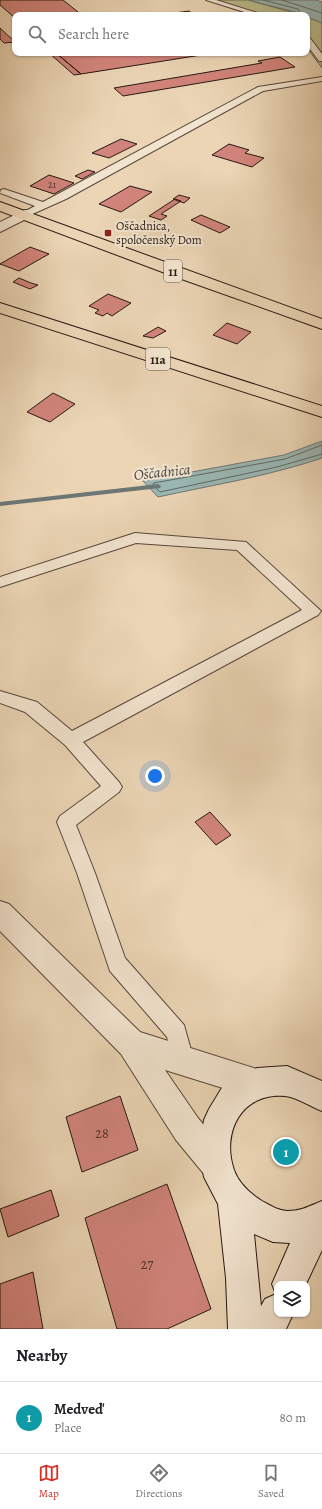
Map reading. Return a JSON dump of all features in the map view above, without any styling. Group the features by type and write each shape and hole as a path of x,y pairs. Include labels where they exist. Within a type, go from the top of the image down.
{"main road":[{"name":"11","path":"0,206 25,214 178,273 322,324"},
{"name":"11a","path":"0,308 319,411"}],"street":[{"path":"0,228 25,214"},
{"path":"0,913 131,1044 187,1129 215,1163"},
{"path":"131,1044 255,1083"},
{"path":"317,1087 289,1080 272,1079 255,1083 239,1092 226,1106 218,1123 214,1142 215,1163 222,1183 234,1201 253,1217 274,1226 298,1227 321,1218"},
{"path":"234,1201 243,1278 245,1329"},
{"path":"291,1281 321,1218"},
{"path":"268,1329 274,1317"}],"lane":[{"path":"209,0 251,12"},
{"path":"310,44 322,59"},
{"path":"25,214 44,206 261,89 322,79"},
{"path":"1,190 44,206"},
{"path":"0,582 135,538 241,545 313,611 71,740"},
{"path":"0,697 31,707 71,740 113,787 66,822 86,873 117,964 177,1032 183,1061"}],"green space":[{"path":"207,0 248,0 291,12 242,12"},
{"path":"310,18 322,23 322,68 310,52"}],"water":[{"path":"248,0 316,0 322,2 322,23 310,18 310,12 295,12"},
{"path":"322,441 322,458 241,480 158,497 143,481 284,455"}],"building":[{"path":"0,0 63,0 78,12 12,12 12,15 0,5"},
{"path":"0,28 12,39 12,42 4,43 0,39"},
{"path":"52,56 60,56 81,74 74,75"},
{"path":"60,56 195,56 81,74"},
{"path":"280,57 295,67 123,96 114,88 262,63 258,61"},
{"path":"121,139 137,144 109,158 92,153"},
{"path":"229,144 249,150 245,153 264,158 252,167 212,155"},
{"path":"88,170 95,172 82,179 75,176"},
{"path":"49,175 74,183 54,194 30,186"},
{"path":"130,186 152,192 121,212 99,204"},
{"path":"179,195 190,198 184,203 173,199"},
{"path":"175,199 181,201 161,214 167,216 161,220 149,216"},
{"path":"201,215 230,227 220,233 191,220"},
{"path":"30,247 49,254 19,271 0,264"},
{"path":"19,278 38,285 30,289 13,282"},
{"path":"108,294 131,303 112,316 107,313 103,316 95,313 99,310 89,306"},
{"path":"227,323 251,332 237,344 213,335"},
{"path":"158,327 166,331 153,338 143,336"},
{"path":"53,393 75,404 50,422 27,412"},
{"path":"210,812 231,835 216,845 195,822"},
{"path":"120,1096 138,1150 82,1172 66,1117"},
{"path":"167,1184 211,1309 167,1329 117,1329 85,1218"},
{"path":"51,1190 59,1216 8,1237 0,1209"},
{"path":"33,1272 43,1329 0,1329 0,1284"}],"waterway":[{"name":"Oščadnica","path":"0,504 158,486"}],"place":[{"name":"Oščadnica, spoločenský Dom","path":"108,233"},
{"name":"Medveď","path":"286,1152"}]}
